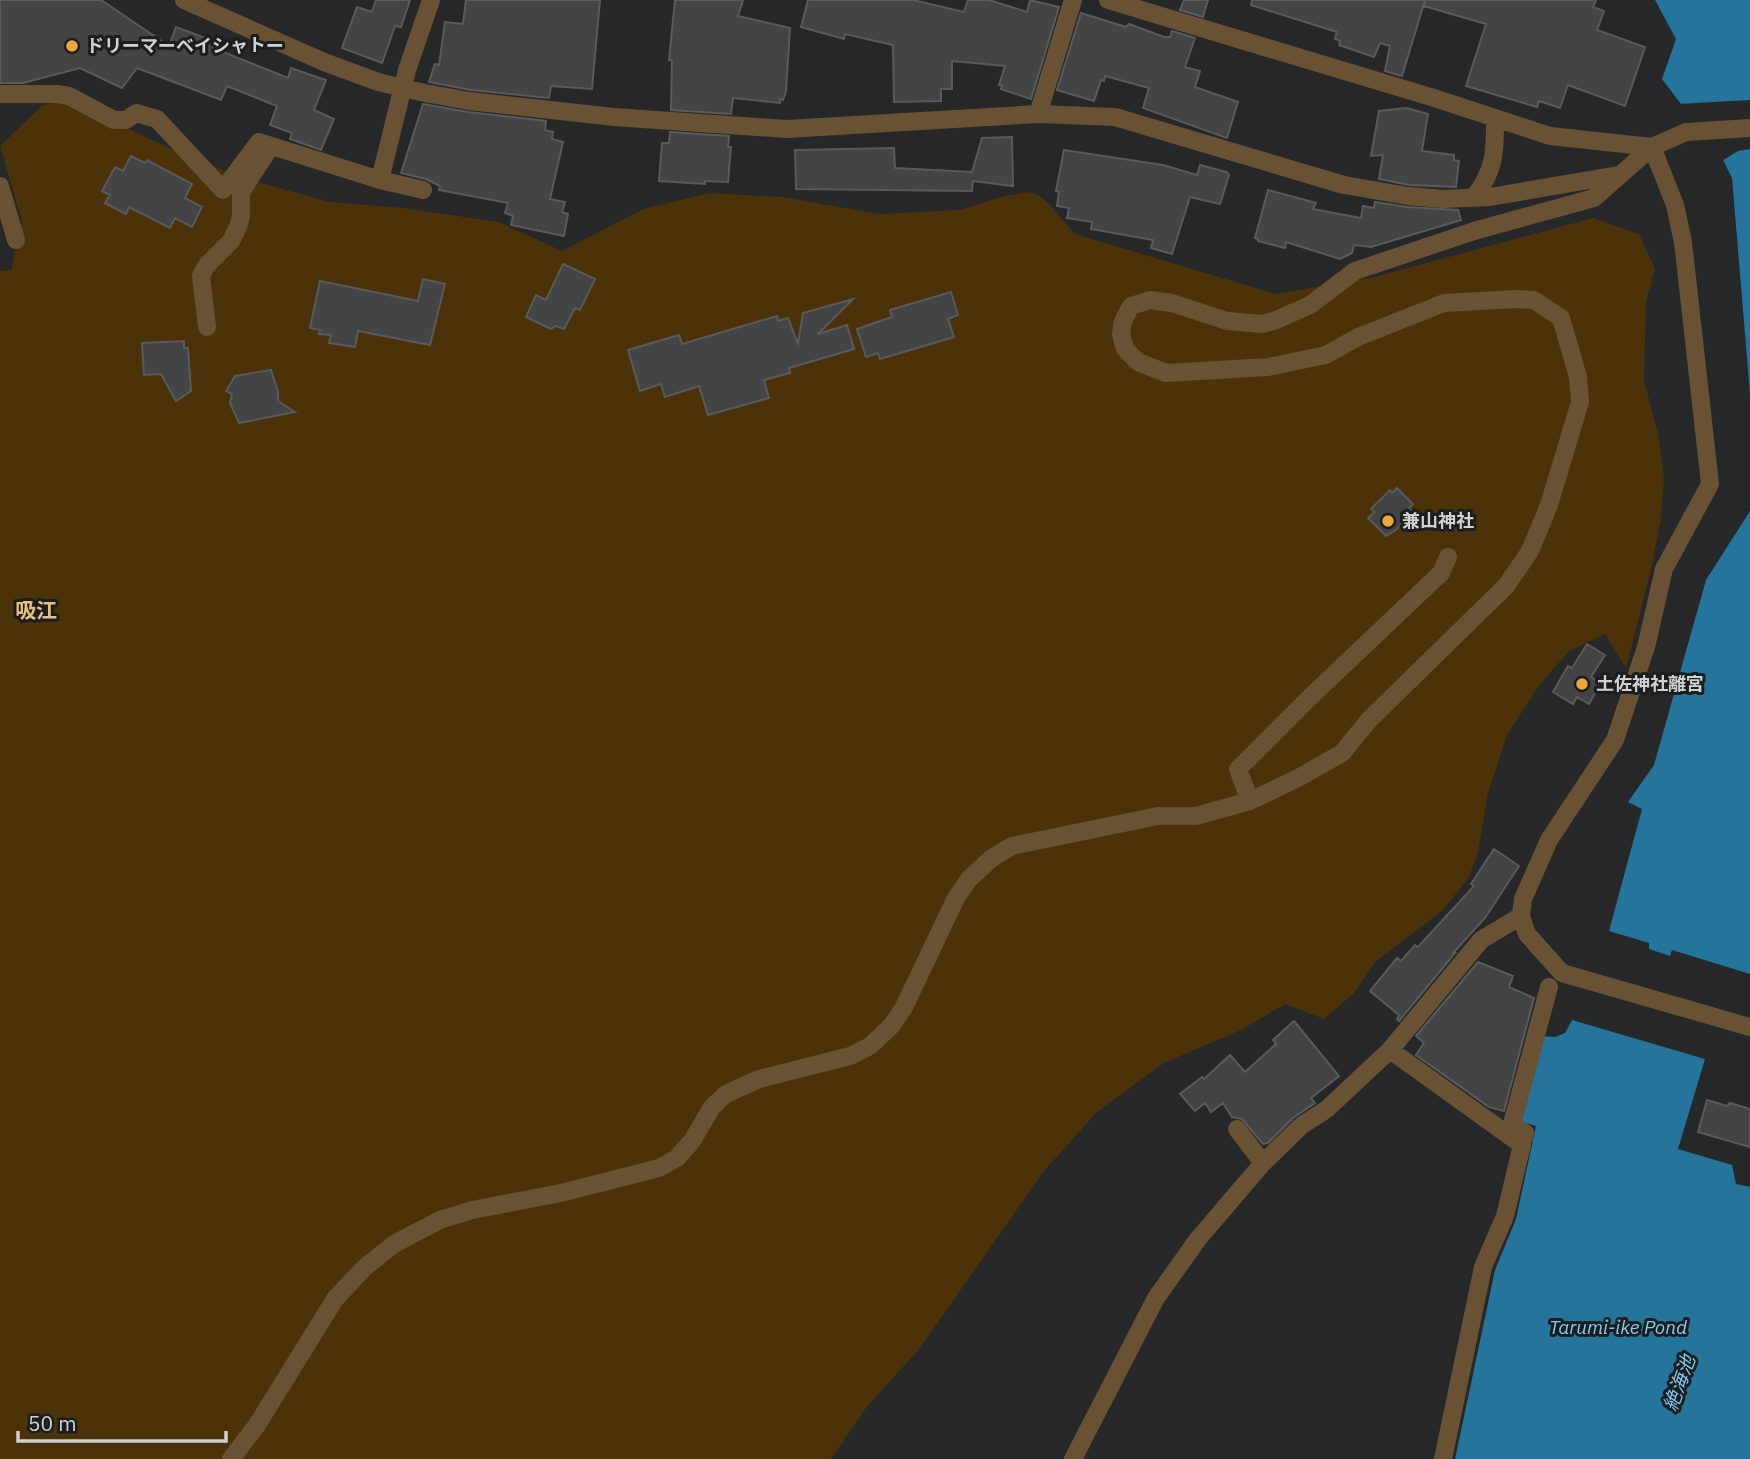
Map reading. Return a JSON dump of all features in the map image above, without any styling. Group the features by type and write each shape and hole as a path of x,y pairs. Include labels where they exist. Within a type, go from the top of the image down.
{"street":[{"path":"184,0 324,62 402,88 470,101 566,112 787,129 1038,114 1115,117 1344,185 1443,199 1490,197 1619,175"},
{"path":"380,180 402,88 431,0"},
{"path":"1038,114 1073,0"},
{"path":"1108,0 1431,97 1494,120 1550,136 1652,148"},
{"path":"0,94 57,94 69,96 114,120 126,120 136,113 157,119 223,190 259,142 380,180 423,190"},
{"path":"1474,197 1490,174 1495,148 1494,120"},
{"path":"231,1459 257,1425 335,1299 364,1268 394,1244 440,1220 472,1210 561,1193 659,1168 677,1158 692,1141 712,1107 726,1094 759,1080 850,1056 870,1046 892,1025 904,1007 956,898 969,879 992,858 1012,846 1158,816 1196,816 1250,801 1300,777 1342,753 1369,720 1506,586 1530,551 1549,505 1580,402 1578,377 1561,318 1534,300 1444,303 1358,337 1326,355 1268,367 1166,373 1138,362 1125,349 1121,334 1123,321 1131,306 1150,300 1172,303 1227,321 1262,324 1275,321 1310,305 1355,271 1474,231 1594,198 1652,148 1686,132 1750,128"},
{"path":"207,327 201,276 206,266 231,241 241,216 241,192 271,146"},
{"path":"1652,148 1675,205 1683,242 1710,484 1664,569 1646,647 1615,740 1549,840 1523,899 1521,916 1527,934 1562,973 1750,1027"},
{"path":"0,186 16,240"},
{"path":"1250,801 1238,769 1441,573 1448,557"},
{"path":"1073,1459 1156,1298 1198,1239 1263,1163 1301,1126 1327,1109 1390,1050 1481,940 1521,916"},
{"path":"1443,1459 1483,1267 1505,1216 1525,1133 1512,1124 1549,987"},
{"path":"1390,1050 1522,1145"},
{"path":"1237,1129 1263,1163"}],"shaded area":[{"path":"67,101 183,154 247,179 330,202 403,208 499,222 562,251 643,209 709,193 783,197 879,214 959,210 1028,192 1040,196 1049,204 1075,234 1276,294 1374,277 1593,218 1639,234 1655,269 1646,302 1644,380 1658,434 1664,478 1661,518 1651,570 1626,668 1605,634 1569,651 1538,687 1507,735 1488,793 1478,853 1469,877 1443,910 1375,962 1354,993 1324,1019 1285,1004 1241,1030 1164,1063 1097,1112 1044,1171 920,1348 866,1408 831,1459 0,1459 0,271 11,270 22,222 0,146 43,105"}],"water":[{"path":"1655,0 1750,0 1750,394 1732,178 1722,158 1662,79 1676,39"},
{"path":"1750,511 1750,974 1672,950 1670,956 1649,949 1649,943 1609,931 1642,809 1628,802 1654,765 1706,580"},
{"name":"Tarumi-ike Pond","path":"1572,1020 1705,1059 1678,1149 1732,1165 1736,1184 1750,1187 1750,1459 1455,1459 1495,1270 1516,1219 1536,1126 1520,1121 1542,1036 1555,1037 1565,1033"}],"pier":[{"path":"1750,100 1750,149 1738,151 1720,162 1677,104"}],"building":[{"path":"0,0 101,0 169,46 176,27 216,42 213,48 288,78 291,68 326,80 314,110 334,119 321,150 290,139 292,133 270,125 277,106 227,86 221,100 137,68 122,88 80,68 23,83 0,83"},
{"path":"376,0 410,0 401,27 395,26 382,63 342,48 357,7 372,12"},
{"path":"466,0 600,0 592,89 551,86 549,98 471,90 429,82 435,64 439,65 445,22 463,24"},
{"path":"675,0 743,0 738,16 790,28 786,91 783,100 780,99 780,103 733,98 731,114 671,110 672,60 669,60"},
{"path":"808,0 913,0 964,12 968,0 989,0 1027,12 1030,0 1059,7 1031,99 1001,89 1002,86 999,85 1005,66 952,61 952,89 941,89 941,101 894,102 893,45 845,34 844,39 801,27"},
{"path":"1184,0 1208,0 1203,17 1180,10"},
{"path":"1252,0 1425,0 1402,76 1385,71 1390,46 1380,43 1374,57 1339,45 1340,41 1335,39 1337,32 1251,5"},
{"path":"1425,0 1596,0 1593,7 1604,11 1597,30 1645,47 1625,106 1568,85 1560,108 1539,101 1537,107 1466,86 1486,24 1424,6"},
{"path":"1081,13 1126,27 1129,24 1164,37 1170,37 1172,31 1195,38 1185,67 1200,71 1195,87 1238,102 1227,138 1143,108 1149,88 1105,76 1094,101 1057,90"},
{"path":"423,104 546,121 545,130 553,132 552,139 563,142 550,199 565,202 562,212 568,214 564,236 511,225 513,216 505,213 508,203 439,190 440,186 426,179 401,173"},
{"path":"1406,108 1428,114 1422,151 1454,155 1454,160 1459,161 1456,187 1409,185 1379,179 1383,155 1371,156 1379,111"},
{"path":"670,132 729,136 728,147 731,147 728,182 705,181 705,184 659,181 662,143 669,143"},
{"path":"1012,137 1013,186 973,181 972,191 796,189 795,150 894,148 895,168 972,172 982,138"},
{"path":"1064,150 1163,165 1197,175 1200,165 1227,172 1229,175 1220,204 1190,197 1172,254 1151,248 1153,240 1091,229 1092,222 1067,218 1069,208 1057,206 1059,192 1056,191"},
{"path":"131,156 145,163 147,160 192,184 185,198 202,207 192,227 175,218 170,228 129,207 126,214 105,203 110,195 102,191 115,167 123,171"},
{"path":"1268,190 1316,203 1313,209 1361,218 1363,206 1374,208 1375,202 1458,210 1461,220 1371,247 1354,245 1352,253 1340,259 1286,242 1285,248 1258,241 1255,238"},
{"path":"563,264 595,279 580,310 575,308 564,329 556,326 551,329 526,317 536,295 546,300"},
{"path":"423,279 445,284 430,345 358,331 355,347 329,343 331,335 319,334 320,330 310,328 320,281 418,301"},
{"path":"951,292 958,315 948,319 954,337 880,359 878,353 866,357 857,329 892,317 890,310"},
{"path":"853,299 818,334 847,325 854,349 789,368 790,373 764,380 769,398 708,415 699,386 665,397 661,384 640,391 628,350 679,335 682,344 777,316 778,321 788,318 798,344 803,313"},
{"path":"184,341 184,348 188,348 191,391 176,401 161,374 144,375 142,343"},
{"path":"271,370 278,401 295,412 239,423 230,403 232,394 226,391 235,376"},
{"name":"兼山神社","path":"1397,488 1413,504 1409,508 1413,512 1396,530 1386,536 1368,518 1375,512 1371,509 1390,490 1392,493"},
{"name":"土佐神社離宮","path":"1587,644 1605,655 1591,677 1601,683 1589,704 1577,697 1573,704 1553,692 1568,666 1572,668"},
{"path":"1494,849 1519,866 1485,918 1453,953 1399,1021 1399,1015 1370,991 1397,958 1401,961 1415,945 1418,947 1474,886 1471,884"},
{"path":"1478,962 1513,976 1509,987 1534,998 1504,1111 1489,1107 1416,1055 1424,1043 1416,1036"},
{"path":"1294,1021 1339,1076 1311,1098 1315,1103 1293,1118 1268,1143 1263,1144 1242,1119 1232,1117 1223,1103 1211,1112 1205,1103 1195,1111 1180,1094 1202,1077 1204,1079 1230,1055 1245,1072 1276,1044 1273,1040"},
{"path":"1707,1100 1750,1109 1750,1147 1698,1132"}],"place":[{"name":"ドリーマーベイシャトー","path":"72,46"},
{"name":"兼山神社","path":"1388,521"},
{"name":"土佐神社離宮","path":"1582,684"}],"district":[{"name":"吸江","path":"36,611"}],"water label":[{"name":"絶海池","path":"1679,1383"}]}
